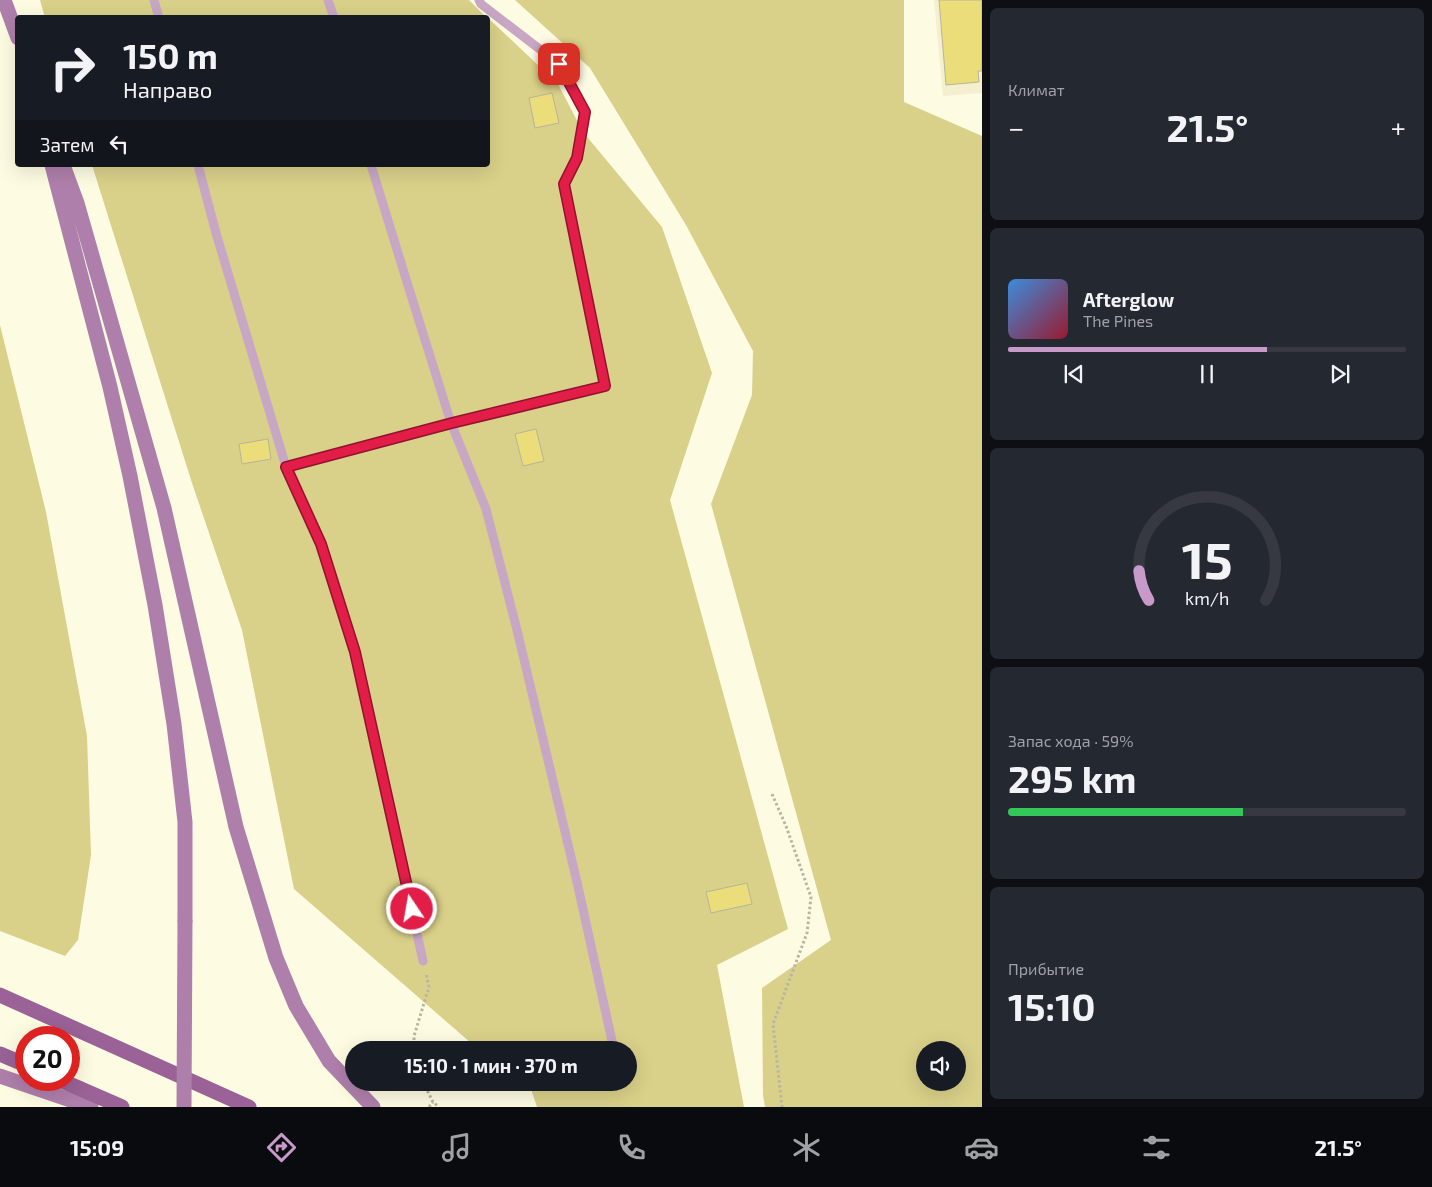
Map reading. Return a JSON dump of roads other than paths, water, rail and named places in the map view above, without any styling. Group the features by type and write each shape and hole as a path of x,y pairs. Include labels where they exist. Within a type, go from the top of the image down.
{"main road":[{"path":"4,0 15,30"},
{"path":"53,167 110,387 130,476 155,605 174,724 184,822 184,1107"},
{"path":"64,167 77,203 164,508 236,827 276,958 296,1006 329,1061 373,1107"},
{"path":"0,995 249,1107"},
{"path":"0,1054 15,1060"},
{"path":"0,1076 91,1107"},
{"path":"80,1089 122,1107"}],"lane":[{"path":"154,0 157,15"},
{"path":"328,0 333,15"},
{"path":"286,467 452,423 605,386 564,184 577,158 585,112 559,64 481,4 479,0"},
{"path":"199,167 216,233 286,467 321,544 355,652 390,804 423,961"},
{"path":"372,167 452,423 486,509 577,882 612,1041"}]}
